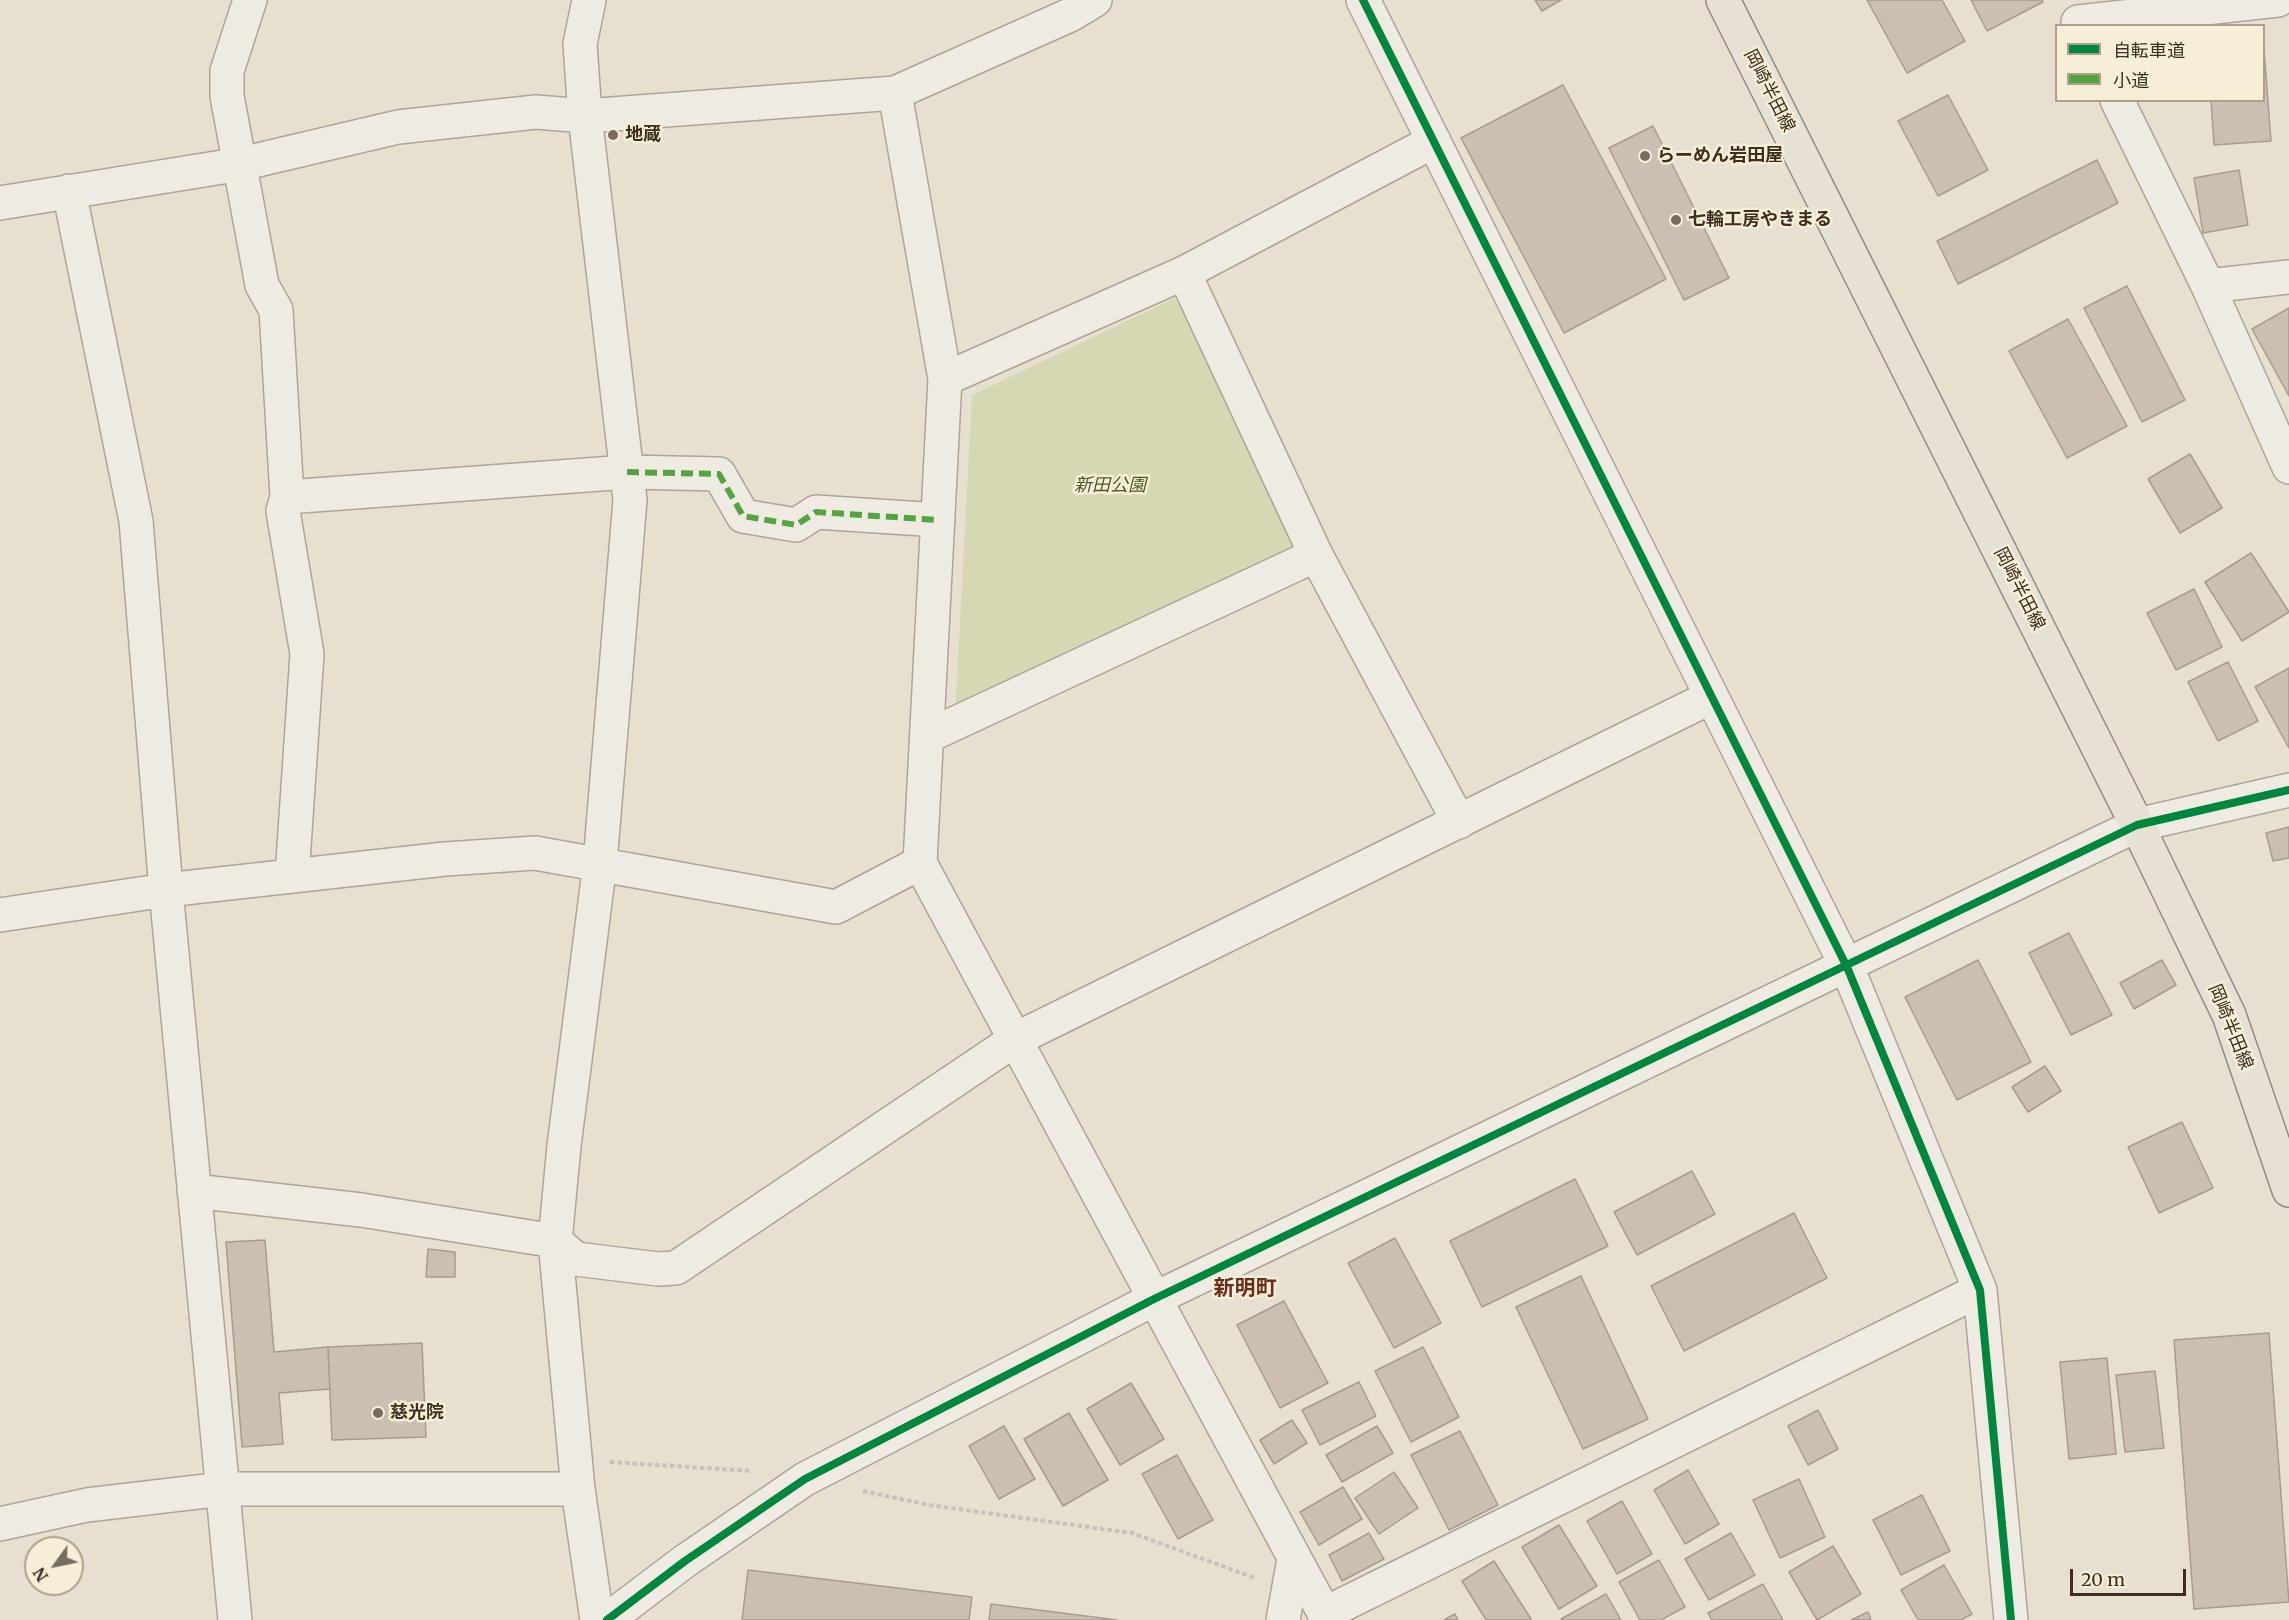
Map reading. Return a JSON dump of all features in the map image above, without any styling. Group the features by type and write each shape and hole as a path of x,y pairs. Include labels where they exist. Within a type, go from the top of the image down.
{"main road":[{"name":"岡崎半田線","path":"1723,0 2137,825 2229,1015 2289,1190"}],"street":[{"path":"250,0 227,71 227,96 262,285 276,310 287,497 283,511 306,654 292,876"},
{"path":"589,0 580,44 585,116 630,500 600,863 564,1146 555,1241 578,1490 597,1620"},
{"path":"0,203 241,164 398,127 536,112 585,116 895,93 1070,15 1095,0"},
{"path":"1363,0 1847,967 1980,1290 2011,1620"},
{"path":"2075,16 2277,0"},
{"path":"895,93 945,379 920,863 1154,1299 1289,1590 1326,1617 1980,1290"},
{"path":"2118,102 2208,286 2289,467"},
{"path":"945,379 1184,273 1434,141"},
{"path":"69,191 136,521 166,890 235,1620"},
{"path":"1184,273 1316,555 1459,822"},
{"path":"2208,286 2289,277"},
{"path":"287,497 627,472 719,474 743,516 796,525 816,512 938,520"},
{"path":"928,736 1316,555"},
{"path":"194,1191 361,1210 555,1241 576,1259 658,1269 676,1268 1016,1039 1711,697"},
{"path":"607,1620 685,1561 805,1479 1154,1299 1847,967 2137,825 2289,790"},
{"path":"0,915 166,890 535,853 836,907 920,863"},
{"path":"0,1524 87,1505 222,1489 578,1490"}],"path":[{"path":"861,1491 929,1505 1132,1533 1289,1590"}],"green space":[{"name":"新田公園","path":"1175,298 1301,552 955,717 972,395"}],"building":[{"path":"1535,0 1561,0 1542,11"},
{"path":"1867,0 1942,0 1965,41 1907,73"},
{"path":"1971,0 2042,0 2043,2 1987,31"},
{"path":"2265,62 2271,141 2214,145 2211,102 2265,102"},
{"path":"1563,85 1666,279 1564,333 1461,138"},
{"path":"1948,95 1988,170 1938,196 1898,121"},
{"path":"1653,126 1729,278 1684,300 1609,148"},
{"path":"2097,160 2118,203 1958,284 1937,241"},
{"path":"2239,170 2248,225 2203,233 2194,178"},
{"path":"2127,286 2185,400 2142,422 2084,308"},
{"path":"2289,308 2289,396 2252,329"},
{"path":"2068,319 2127,426 2067,458 2009,351"},
{"path":"2190,454 2222,508 2180,533 2148,479"},
{"path":"2251,553 2289,612 2242,641 2205,582"},
{"path":"2194,589 2222,647 2176,670 2147,613"},
{"path":"2228,662 2258,721 2218,741 2188,682"},
{"path":"2289,668 2289,748 2255,687"},
{"path":"2289,827 2289,858 2273,861 2266,833"},
{"path":"2069,933 2112,1015 2071,1035 2029,953"},
{"path":"1978,960 2031,1062 1957,1100 1905,997"},
{"path":"2162,960 2176,985 2134,1009 2120,983"},
{"path":"2045,1066 2061,1091 2028,1112 2012,1087"},
{"path":"2182,1122 2213,1188 2159,1213 2128,1147"},
{"path":"1692,1171 1715,1214 1637,1255 1614,1212"},
{"path":"1575,1179 1608,1246 1482,1307 1450,1241"},
{"path":"1794,1213 1827,1278 1684,1351 1651,1286"},
{"path":"1395,1238 1441,1323 1394,1348 1348,1263"},
{"path":"265,1240 274,1352 328,1347 330,1389 279,1393 283,1444 242,1447 226,1242"},
{"path":"428,1249 455,1252 455,1277 426,1277"},
{"path":"1581,1276 1648,1419 1583,1449 1516,1307"},
{"path":"1284,1301 1328,1383 1280,1408 1237,1325"},
{"path":"2269,1333 2289,1602 2194,1609 2174,1340"},
{"name":"慈光院","path":"422,1343 426,1437 332,1440 328,1347"},
{"path":"1423,1347 1459,1417 1411,1442 1375,1371"},
{"path":"2107,1358 2116,1454 2069,1459 2060,1362"},
{"path":"2155,1371 2164,1448 2125,1452 2116,1375"},
{"path":"1359,1382 1376,1416 1320,1445 1302,1410"},
{"path":"1131,1383 1164,1439 1120,1465 1087,1409"},
{"path":"1818,1410 1838,1449 1808,1465 1788,1426"},
{"path":"1069,1413 1108,1480 1063,1506 1024,1439"},
{"path":"1292,1420 1307,1443 1274,1464 1260,1440"},
{"path":"1004,1426 1035,1479 999,1499 969,1446"},
{"path":"1377,1426 1393,1453 1342,1482 1326,1455"},
{"path":"1460,1431 1498,1505 1449,1530 1411,1455"},
{"path":"1177,1455 1213,1520 1178,1539 1142,1474"},
{"path":"1688,1470 1719,1524 1685,1544 1654,1490"},
{"path":"1394,1472 1418,1508 1379,1534 1355,1498"},
{"path":"1799,1479 1825,1537 1780,1558 1753,1500"},
{"path":"1343,1487 1362,1519 1319,1545 1300,1512"},
{"path":"1922,1495 1950,1551 1901,1575 1873,1520"},
{"path":"1622,1501 1652,1554 1617,1574 1587,1521"},
{"path":"1559,1525 1597,1586 1559,1609 1522,1547"},
{"path":"1369,1533 1384,1559 1342,1581 1329,1555"},
{"path":"1731,1533 1755,1575 1709,1600 1685,1559"},
{"path":"1833,1546 1861,1594 1817,1620 1789,1572"},
{"path":"1659,1560 1685,1607 1661,1620 1640,1620 1619,1582"},
{"path":"1494,1561 1531,1619 1486,1620 1462,1581"},
{"path":"1944,1565 1972,1614 1961,1620 1918,1620 1901,1590"},
{"path":"748,1570 972,1597 969,1620 742,1620"},
{"path":"1763,1584 1783,1620 1712,1620 1708,1613"},
{"path":"1606,1594 1621,1620 1561,1619"},
{"path":"991,1604 1117,1620 989,1620"},
{"path":"1868,1612 1871,1620 1851,1620"},
{"path":"1455,1614 1458,1620 1444,1620"}],"marked path":[{"path":"627,472 719,474 743,516 796,525 816,512 938,520"}],"cycle path":[{"path":"1363,0 1847,967 1980,1290 2011,1620"},
{"path":"607,1620 685,1561 805,1479 1154,1299 2137,825 2289,790"}],"place":[{"name":"地蔵","path":"613,135"},
{"name":"らーめん岩田屋","path":"1645,156"},
{"name":"七輪工房やきまる","path":"1676,220"},
{"name":"慈光院","path":"378,1413"}],"district":[{"name":"新明町","path":"1245,1289"}]}
